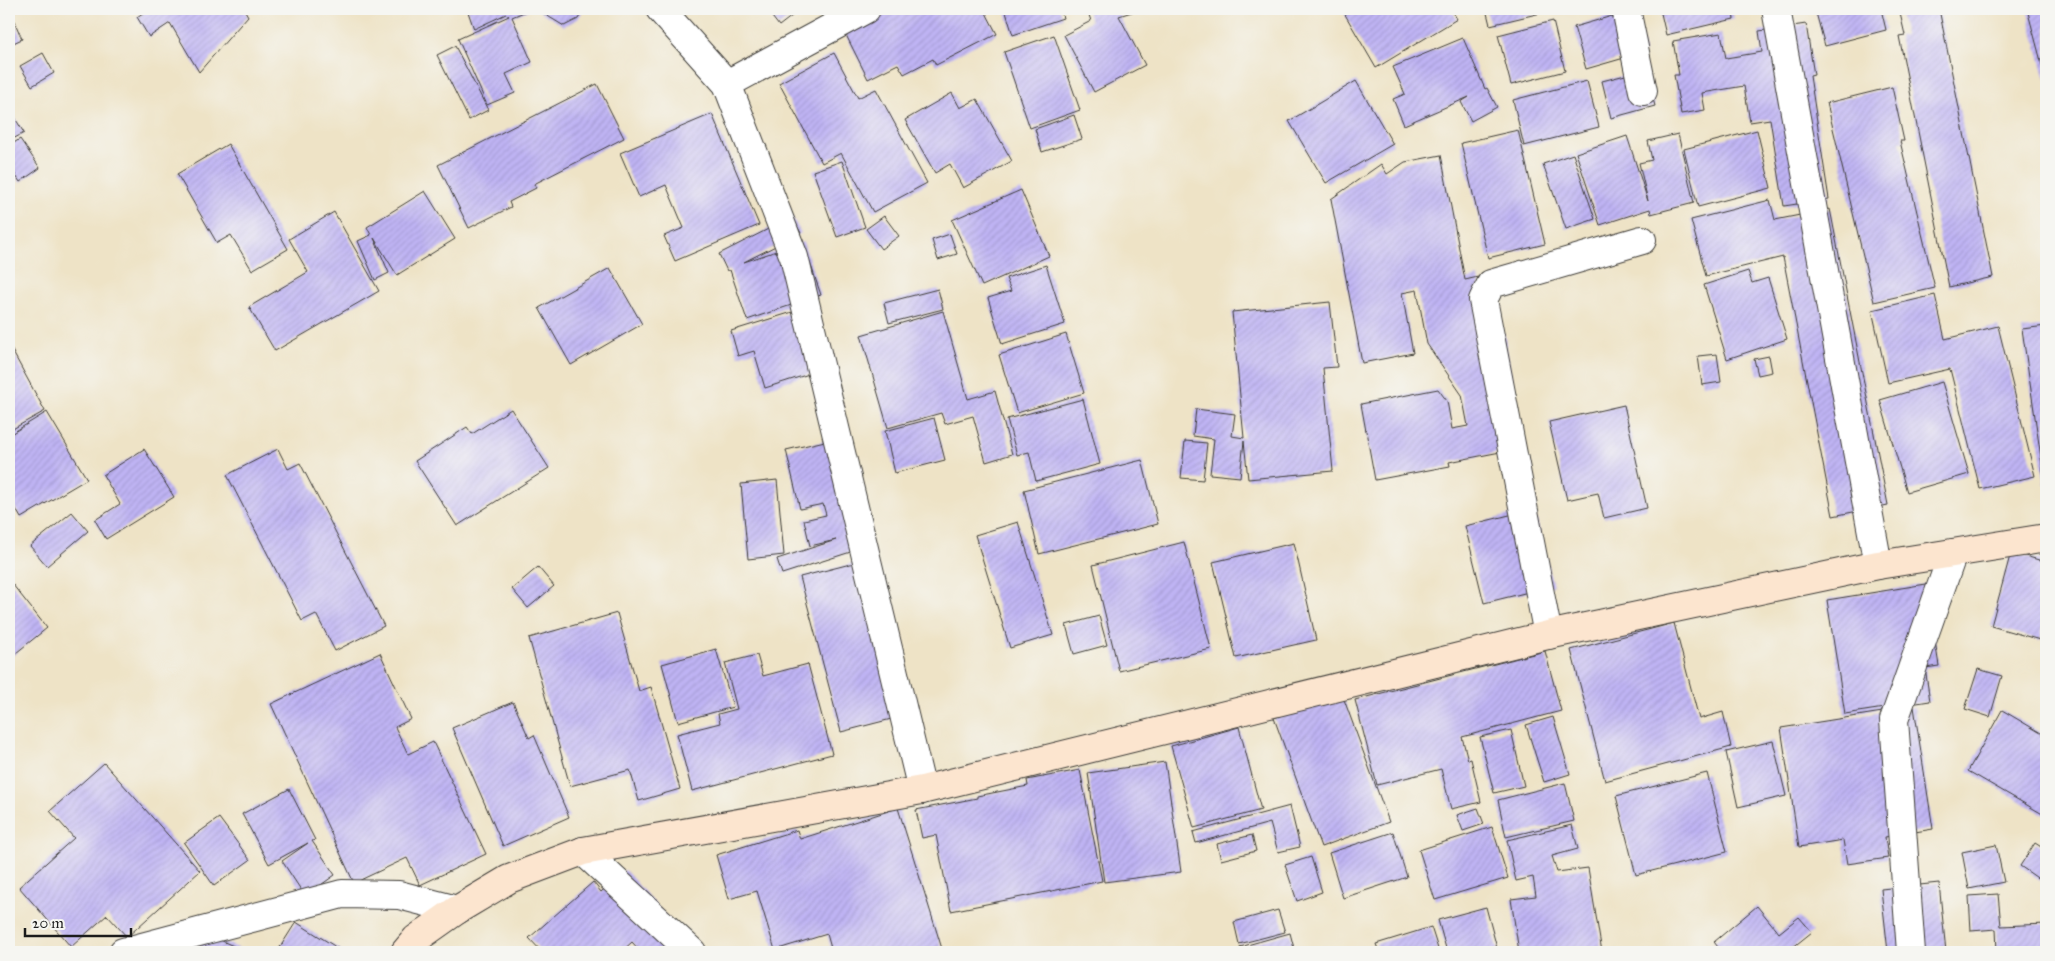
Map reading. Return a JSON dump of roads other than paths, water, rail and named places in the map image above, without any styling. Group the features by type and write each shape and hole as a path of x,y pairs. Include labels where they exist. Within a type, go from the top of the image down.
{"main road":[{"path":"405,952 416,939 457,910 509,879 583,851 922,790 1548,635 1878,565 2046,538"}],"street":[{"path":"660,9 727,84 794,257 922,790"},
{"path":"727,84 866,9"},
{"path":"1626,9 1642,91"},
{"path":"1776,9 1878,565"},
{"path":"1548,635 1483,300 1491,284 1642,240"},
{"path":"1911,952 1894,720 1953,553"},
{"path":"583,851 692,952"},
{"path":"123,952 342,894 399,895 457,910"}]}
